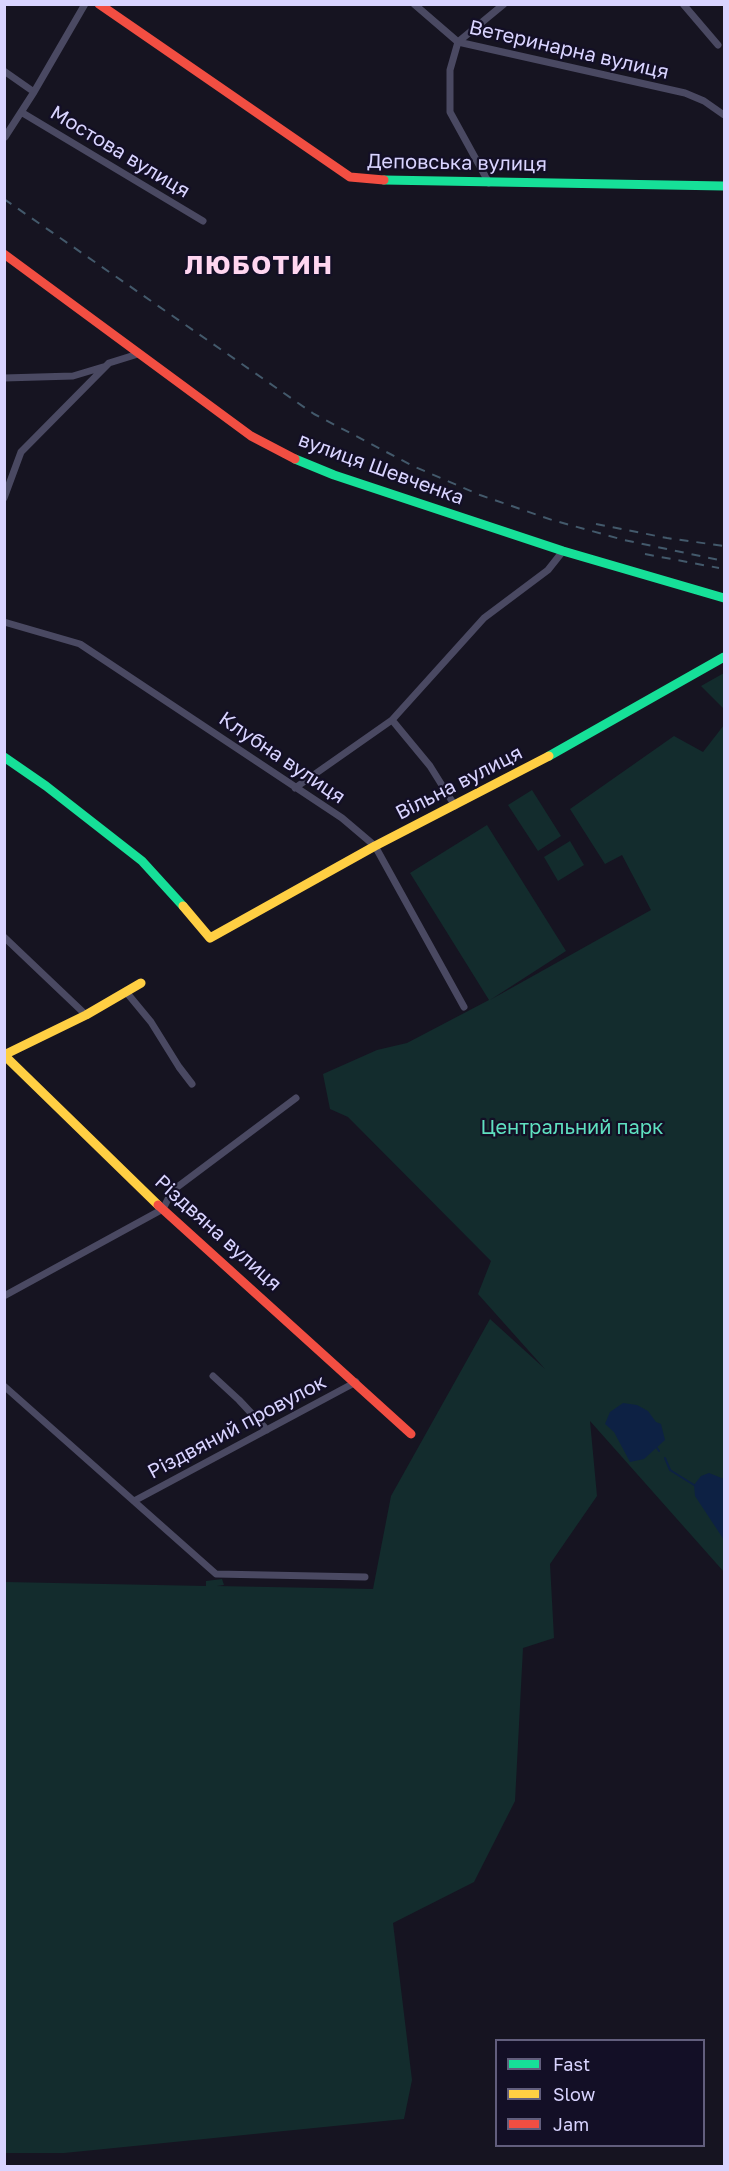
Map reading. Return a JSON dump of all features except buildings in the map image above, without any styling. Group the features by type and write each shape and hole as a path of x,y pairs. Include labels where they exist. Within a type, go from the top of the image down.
{"street":[{"path":"5,137 85,4"},
{"name":"Деповська вулиця","path":"99,4 350,177 373,180 489,183 724,186"},
{"name":"Ветеринарна вулиця","path":"414,4 458,42 685,93 704,101 724,115"},
{"path":"489,183 450,112 450,70 458,42 504,4"},
{"path":"683,4 718,45"},
{"path":"4,71 34,92"},
{"name":"Мостова вулиця","path":"21,112 203,221"},
{"name":"вулиця Шевченка","path":"4,254 251,436 293,458 334,475 563,551 724,598"},
{"path":"4,498 21,452 109,363 138,354"},
{"path":"4,378 73,376 106,367"},
{"path":"295,788 392,720 484,618 548,570 563,551"},
{"name":"Клубна вулиця","path":"4,622 80,644 342,818 375,846 464,1007"},
{"name":"Вільна вулиця","path":"4,757 46,786 142,861 167,886 210,938 375,846 533,765 724,657"},
{"path":"392,720 430,766 455,806"},
{"path":"4,937 86,1015"},
{"path":"4,1055 86,1015 141,983"},
{"path":"127,993 151,1022 192,1084"},
{"name":"Різдвяна вулиця","path":"4,1055 163,1209 411,1434"},
{"path":"4,1296 163,1209 172,1191 296,1098"},
{"path":"213,1376 267,1430"},
{"name":"Різдвяний провулок","path":"134,1501 356,1382"},
{"path":"4,1386 216,1574 365,1577"}],"green space":[{"path":"724,673 724,709 701,686"},
{"name":"Центральний парк","path":"724,725 724,1572 590,1421 597,1496 550,1564 554,1638 523,1648 515,1801 474,1882 393,1923 412,2080 404,2119 64,2153 5,2153 5,1582 206,1586 206,1581 222,1579 224,1585 217,1586 373,1589 391,1496 490,1319 545,1369 478,1294 491,1261 348,1117 330,1109 323,1074 377,1050 407,1043 489,1000 410,873 487,825 566,951 490,1000 651,910 622,855 605,864 570,809 674,736 703,752"},
{"path":"532,790 561,836 538,851 508,805"},
{"path":"570,841 584,865 558,881 544,857"}],"water":[{"path":"623,1403 637,1405 648,1411 656,1422 661,1424 665,1440 644,1459 630,1462 614,1432 605,1424 610,1412"},
{"path":"709,1473 724,1479 724,1540 695,1496 694,1485 701,1476"}],"waterway":[{"path":"665,1458 670,1470 694,1485"}],"railway":[{"path":"4,199 314,414 413,466 480,495 552,520 624,540 724,561"},
{"path":"596,524 724,546"},
{"path":"645,554 719,568"}],"traffic: fast":[{"path":"384,180 724,186"},
{"path":"295,459 334,475 563,551 724,598"},
{"path":"549,756 724,657"},
{"path":"4,757 46,786 142,861 183,906"}],"traffic: slow":[{"path":"183,906 210,938 375,846 549,756"},
{"path":"141,983 86,1015 4,1055 158,1205"}],"traffic: jam":[{"path":"99,4 350,177 384,180"},
{"path":"4,254 251,436 295,459"},
{"path":"158,1205 411,1434"}],"district":[{"name":"ЛЮБОТИН","path":"259,266"}]}
